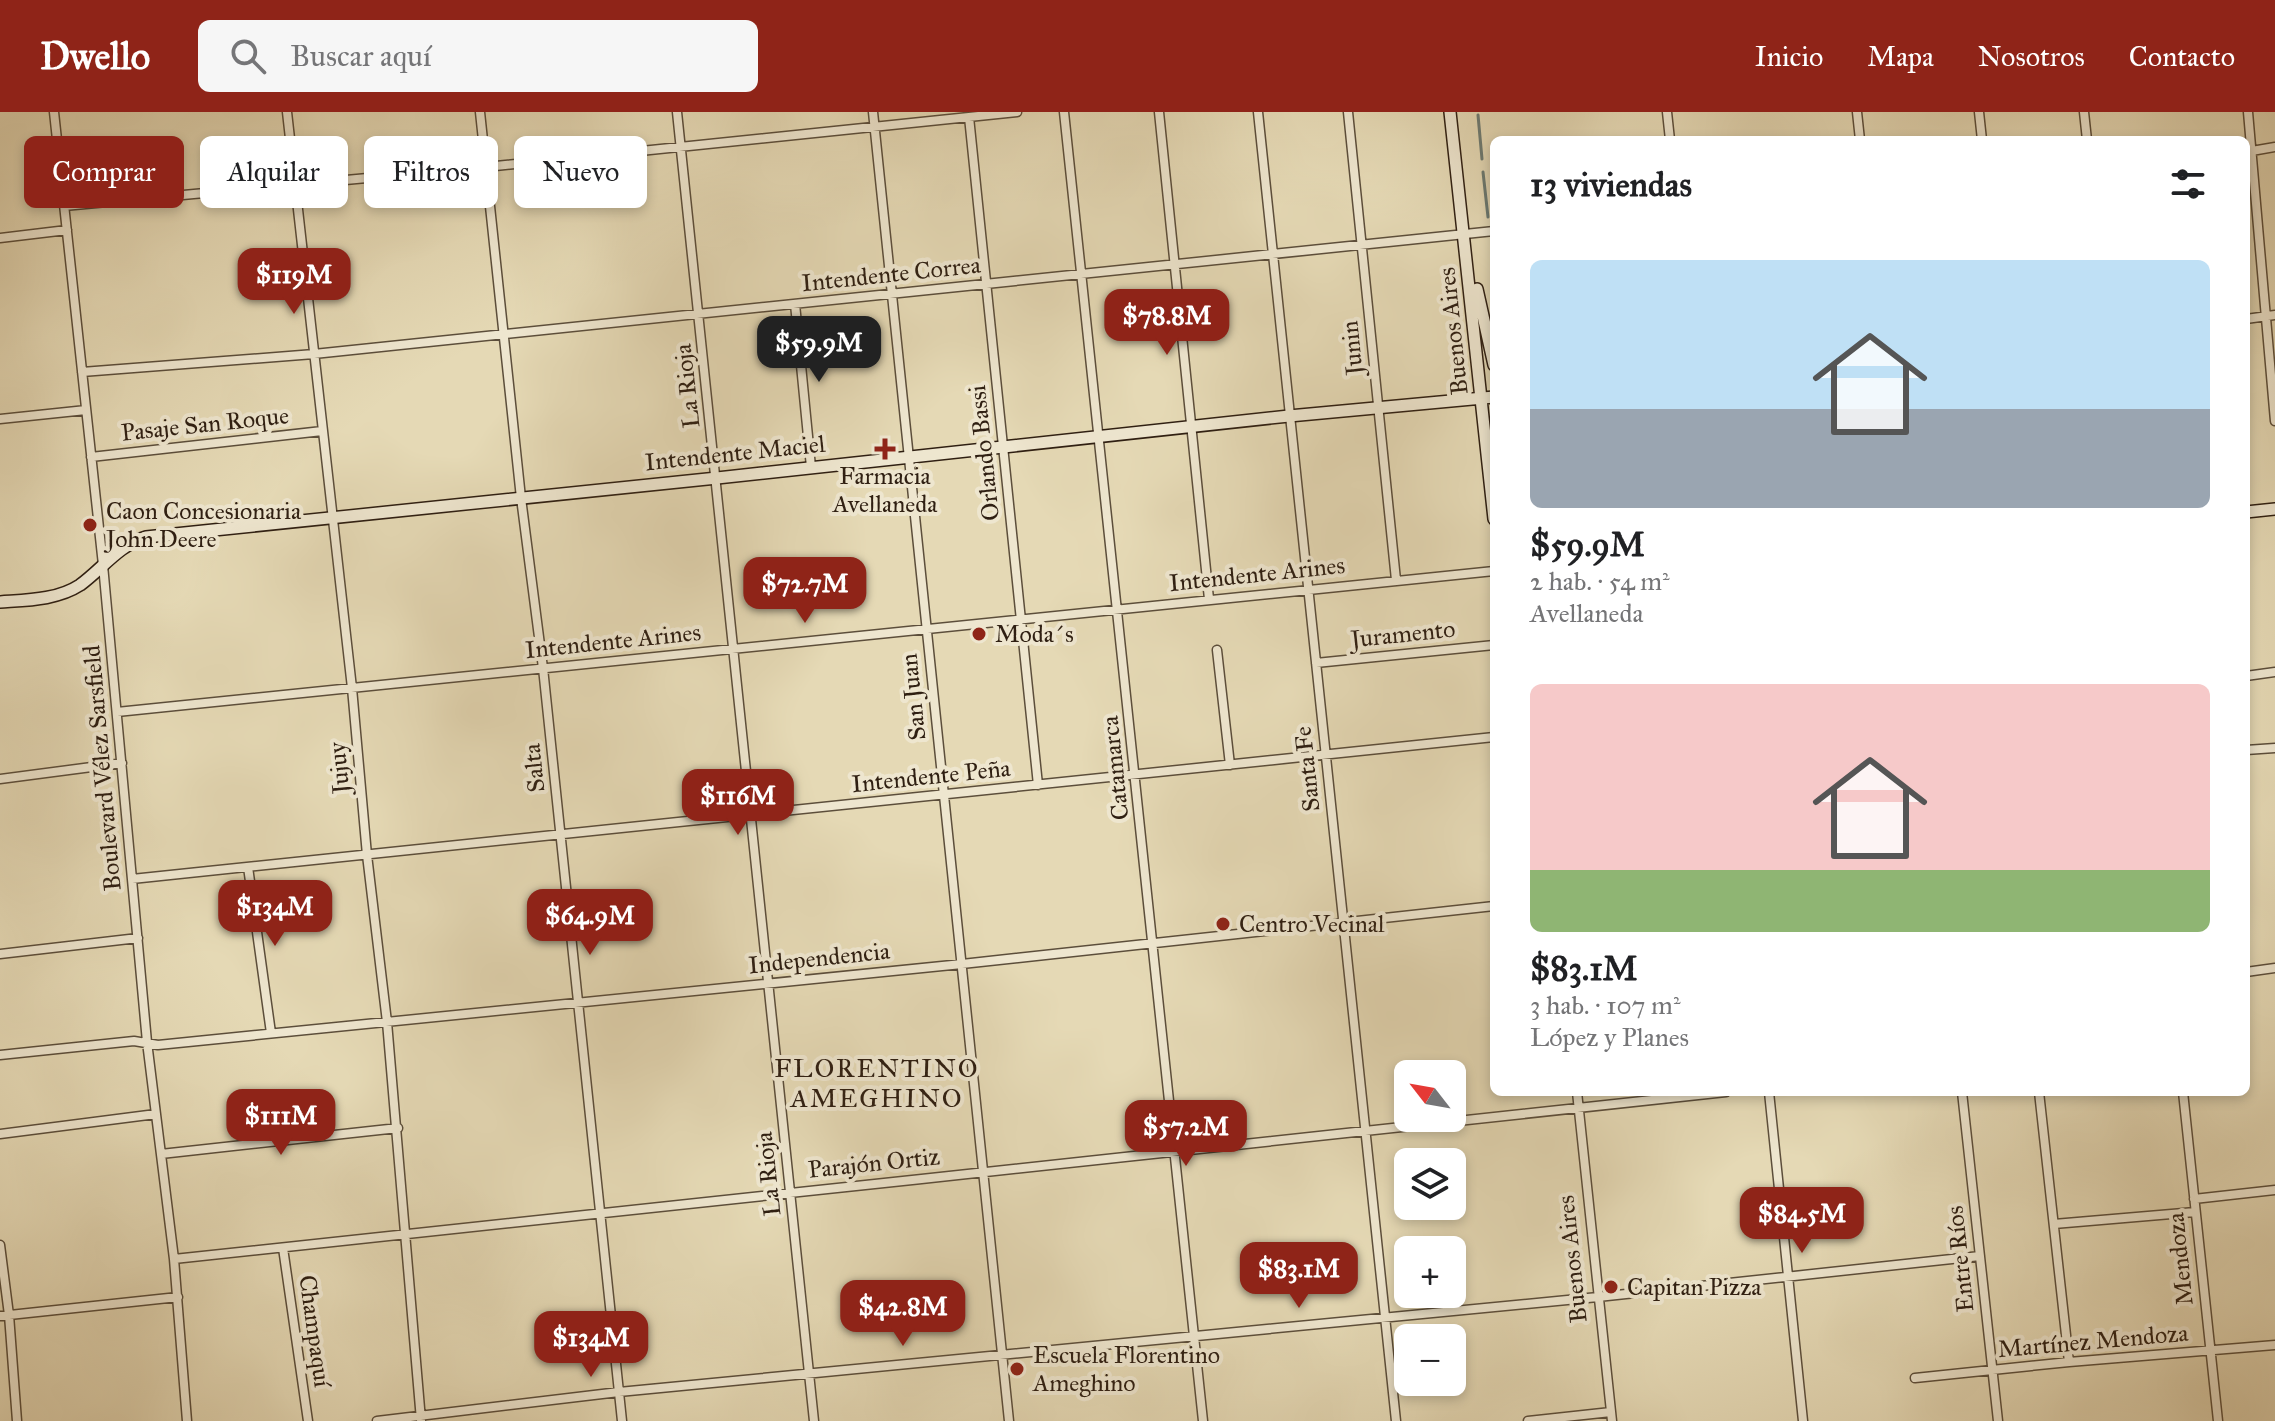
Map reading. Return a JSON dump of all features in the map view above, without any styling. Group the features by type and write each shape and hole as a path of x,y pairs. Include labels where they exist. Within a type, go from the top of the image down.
{"main road":[{"name":"Buenos Aires","path":"1450,112 1488,397 1490,438"},
{"name":"Buenos Aires","path":"1465,234 1490,347"},
{"name":"Intendente Maciel","path":"0,602 63,594 79,585 130,542 146,537 1488,397"},
{"path":"2250,512 2275,509"}],"street":[{"name":"Boulevard Vélez Sarsfield","path":"54,112 57,136"},
{"name":"Jujuy","path":"287,112 290,136"},
{"name":"Salta","path":"480,112 483,136"},
{"name":"La Rioja","path":"677,112 814,1421"},
{"name":"San Juan","path":"873,112 1009,1421"},
{"path":"498,166 1017,112"},
{"name":"Catamarca","path":"1064,112 1203,1421"},
{"path":"1159,112 1209,599"},
{"name":"Santa Fe","path":"1258,112 1396,1421"},
{"name":"Junin","path":"1348,112 1396,580"},
{"path":"1667,112 1670,136"},
{"path":"1857,112 1860,136"},
{"path":"1979,112 1982,136"},
{"path":"2084,112 2087,136"},
{"path":"2248,112 2249,136"},
{"name":"Orlando Bassi","path":"969,117 1038,785"},
{"path":"2250,152 2275,147"},
{"path":"2250,159 2271,316 2275,421"},
{"name":"Boulevard Vélez Sarsfield","path":"64,208 103,565 147,1042 178,1297 187,1421"},
{"name":"Jujuy","path":"298,208 398,1128 421,1419"},
{"name":"Salta","path":"490,208 521,498 543,668 622,1421"},
{"path":"0,238 67,230"},
{"name":"Intendente Correa","path":"82,372 314,354 1490,231"},
{"path":"795,304 811,467"},
{"path":"2250,319 2271,316"},
{"path":"0,419 86,410"},
{"name":"Pasaje San Roque","path":"91,457 322,431"},
{"name":"Intendente Arines","path":"117,712 1490,571"},
{"name":"Juramento","path":"1316,663 1490,645"},
{"path":"1217,650 1230,765"},
{"path":"2250,675 2275,672"},
{"name":"Intendente Peña","path":"132,879 1490,737"},
{"path":"2250,750 2275,748"},
{"path":"0,779 122,763"},
{"path":"248,867 271,1033"},
{"name":"Independencia","path":"0,1055 134,1041 158,1045 962,964 1490,906"},
{"path":"0,954 138,938"},
{"path":"2250,971 2275,968"},
{"name":"Buenos Aires","path":"1578,1096 1611,1417"},
{"name":"Parajón Ortiz","path":"174,1259 1687,1096"},
{"path":"1769,1096 1803,1421"},
{"name":"Entre Ríos","path":"1962,1096 1998,1421"},
{"path":"2039,1096 2069,1362"},
{"name":"Mendoza","path":"2183,1096 2218,1421"},
{"path":"0,1134 156,1114"},
{"path":"161,1154 398,1128"},
{"path":"2194,1199 2275,1190"},
{"path":"2054,1224 2195,1212"},
{"path":"0,1245 17,1421"},
{"name":"Champaquí","path":"283,1248 308,1421"},
{"path":"377,1421 421,1419 619,1392 1598,1297 1980,1256"},
{"path":"5,1315 178,1297"},
{"name":"Martínez Mendoza","path":"1915,1378 2275,1345"},
{"path":"1528,1421 1611,1417"}],"waterway":[{"path":"1478,115 1482,159"},
{"path":"1483,172 1488,217"}],"place":[{"name":"Farmacia Avellaneda","path":"885,449"},
{"name":"Caon Concesionaria John Deere","path":"90,525"},
{"name":"Moda´s","path":"979,634"},
{"name":"Centro Vecinal","path":"1223,924"},
{"name":"Capitan Pizza","path":"1611,1287"},
{"name":"Escuela Florentino Ameghino","path":"1017,1369"}],"district":[{"name":"FLORENTINO AMEGHINO","path":"877,1083"}]}
